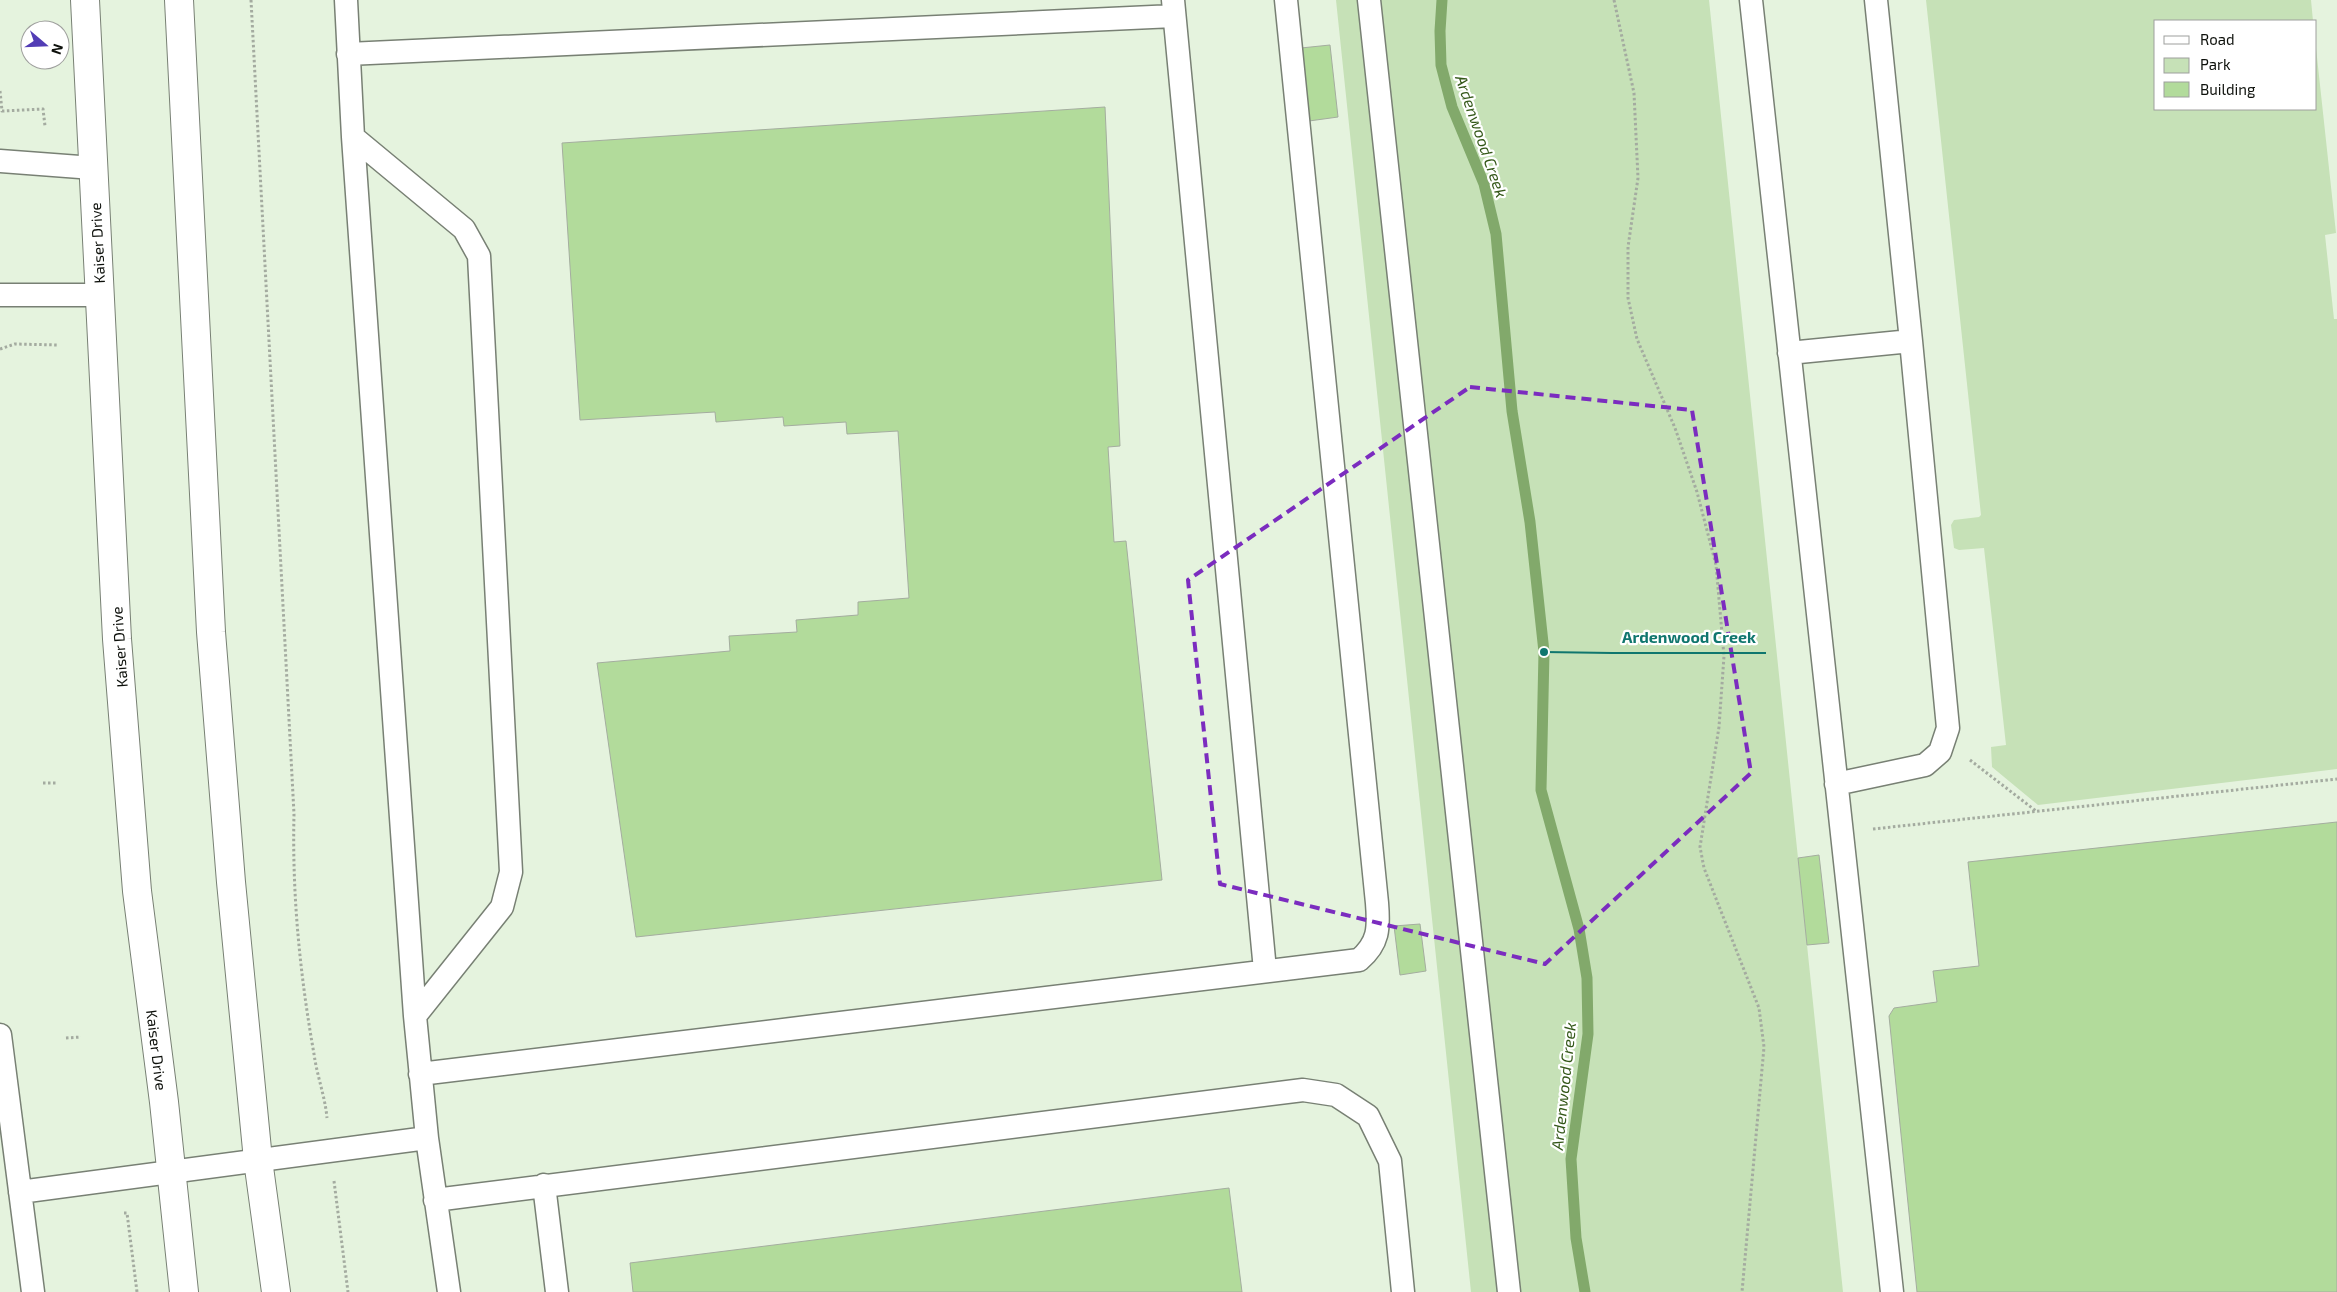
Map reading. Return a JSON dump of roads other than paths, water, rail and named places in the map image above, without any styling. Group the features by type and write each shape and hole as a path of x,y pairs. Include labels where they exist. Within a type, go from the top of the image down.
{"street":[{"name":"Kaiser Drive","path":"85,0 117,639 137,891 184,1292"},
{"path":"179,0 211,632 231,882 258,1160 276,1292"}],"lane":[{"path":"346,0 353,137 415,1016 427,1138 449,1292"},
{"path":"420,1074 1359,960 1371,950 1379,922 1286,0"},
{"path":"1369,0 1509,1292"},
{"path":"1751,0 1892,1292"},
{"path":"1836,784 1925,765 1940,752 1945,742 1948,728 1876,0"},
{"path":"348,54 1174,8 1265,970"},
{"path":"353,137 464,229 479,256 512,872 502,907 415,1016"},
{"path":"0,161 94,168"},
{"path":"0,295 100,295"},
{"path":"1789,353 1911,341"},
{"path":"0,1035 33,1292"},
{"path":"436,1200 1304,1090 1336,1094 1368,1116 1390,1161 1403,1292"},
{"path":"20,1192 427,1138"},
{"path":"544,1185 557,1292"}],"waterway":[{"name":"Ardenwood Creek","path":"1442,0 1440,31 1441,65 1452,107 1484,184 1496,234 1512,411 1530,522 1544,652 1541,790 1579,929 1587,978 1588,1034 1571,1159 1576,1238 1585,1292"}],"place":[{"name":"Ardenwood Creek","path":"1544,652"}]}
